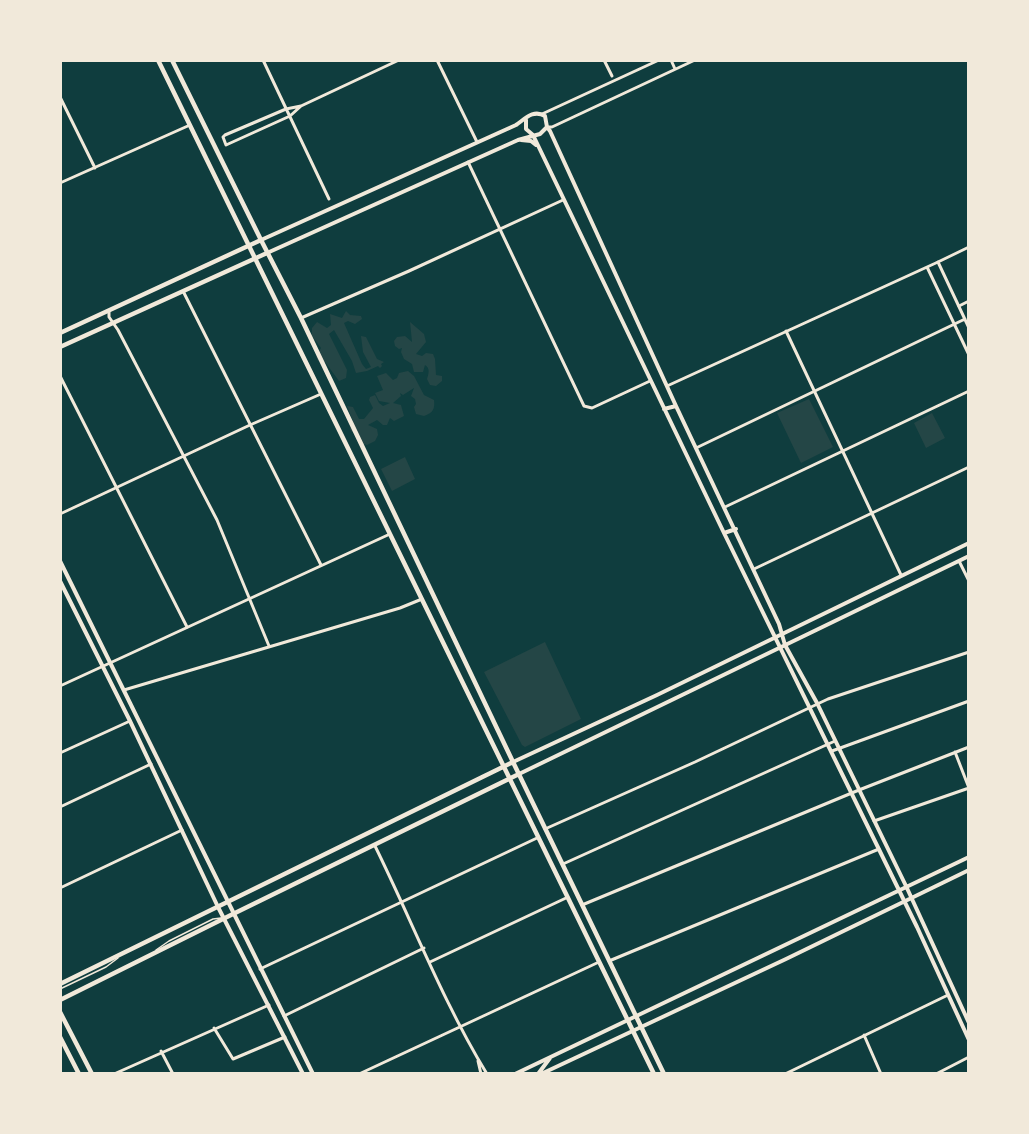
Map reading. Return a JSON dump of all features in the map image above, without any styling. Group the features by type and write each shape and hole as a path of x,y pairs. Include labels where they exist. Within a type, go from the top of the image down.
{"main road":[{"path":"158,60 654,1074"},
{"path":"172,60 301,318 459,652 664,1074"},
{"path":"61,333 249,245 516,125 526,120 532,113 542,114 676,406 754,569 783,633 785,645 817,703 912,898 969,1023"},
{"path":"526,120 526,129 533,135 774,637 899,890 969,1040"},
{"path":"516,125 521,126 524,130 523,138"},
{"path":"62,346 468,162 523,138 543,133 547,127"},
{"path":"518,140 531,141 538,146"},
{"path":"61,333 66,334 68,339 62,346"},
{"path":"664,409 676,406"},
{"path":"718,520 730,517"},
{"path":"724,533 736,530"},
{"path":"60,984 513,762 657,696 969,543"},
{"path":"60,1000 969,556"},
{"path":"60,561 232,914 313,1074"},
{"path":"60,582 151,764 218,907 303,1074"},
{"path":"449,657 454,660 459,652"},
{"path":"515,1074 969,857"},
{"path":"540,1074 642,1028 969,870"},
{"path":"60,1012 92,1074"},
{"path":"60,1037 79,1074"},
{"path":"540,1074 550,1057"}],"street":[{"path":"263,60 329,199"},
{"path":"301,106 290,116 226,145 225,135 286,109 301,106 399,60"},
{"path":"437,60 477,142"},
{"path":"604,60 612,76"},
{"path":"542,114 659,60"},
{"path":"671,60 675,69"},
{"path":"547,127 552,127 695,60"},
{"path":"60,97 95,168"},
{"path":"60,183 190,125"},
{"path":"468,162 584,406 592,408 650,381"},
{"path":"301,318 563,200"},
{"path":"667,386 969,247"},
{"path":"938,262 969,327"},
{"path":"927,267 969,355"},
{"path":"183,291 321,565"},
{"path":"959,306 969,301"},
{"path":"109,312 109,317 217,520 269,645"},
{"path":"696,448 965,319"},
{"path":"786,331 901,575"},
{"path":"964,346 969,343"},
{"path":"60,376 187,627"},
{"path":"725,507 969,391"},
{"path":"60,514 321,394"},
{"path":"754,569 969,466"},
{"path":"60,686 390,534"},
{"path":"959,561 969,581"},
{"path":"124,690 269,645 400,608 422,598"},
{"path":"544,829 695,762 817,703 849,690 969,652"},
{"path":"832,751 969,701"},
{"path":"60,753 130,721"},
{"path":"562,865 835,741"},
{"path":"581,905 969,747"},
{"path":"873,821 969,788 955,752"},
{"path":"60,807 151,764"},
{"path":"60,888 182,830"},
{"path":"260,969 537,838"},
{"path":"375,846 460,1026 477,1060 487,1074"},
{"path":"609,961 879,849"},
{"path":"430,962 567,898"},
{"path":"284,1016 424,948"},
{"path":"359,1074 599,962"},
{"path":"784,1074 948,995"},
{"path":"114,1074 269,1005"},
{"path":"214,1028 233,1059 285,1037"},
{"path":"864,1035 881,1074"},
{"path":"162,1051 173,1074"},
{"path":"936,1074 969,1057"},
{"path":"477,1060 481,1074"}],"lane":[{"path":"60,989 106,967 126,952"}],"shaded area":[{"path":"346,311 350,315 361,316 362,319 355,324 348,321 344,323 362,364 366,369 371,367 363,352 361,336 366,337 377,359 384,362 380,368 378,366 356,373 352,361 334,330 329,334 347,370 346,378 339,381 325,362 318,361 316,356 321,348 312,336 312,328 317,322 327,328 331,325 330,314 342,318"},
{"path":"410,322 424,334 426,342 416,354 422,356 426,353 433,354 436,375 442,376 442,381 436,386 430,385 427,379 429,371 427,366 425,365 423,372 414,372 412,364 404,359 402,348 395,346 394,341 397,337 405,336 412,342"},
{"path":"408,371 414,376 424,395 434,400 433,410 424,416 416,414 415,399 411,396 414,388 403,395 400,393 401,396 393,403 401,405 404,416 394,421 390,418 387,425 377,420 368,425 377,429 378,435 375,441 367,445 363,444 358,433 350,429 353,421 347,406 353,407 359,419 364,419 373,408 370,397 375,395 379,403 383,406 390,403 379,401 375,393 383,390 377,376 386,373 393,380 399,373"},
{"path":"809,399 833,447 801,463 777,413"},
{"path":"932,413 945,438 926,448 914,423"},
{"path":"405,457 415,479 392,491 381,469"},
{"path":"545,642 581,719 525,747 484,672"}]}
